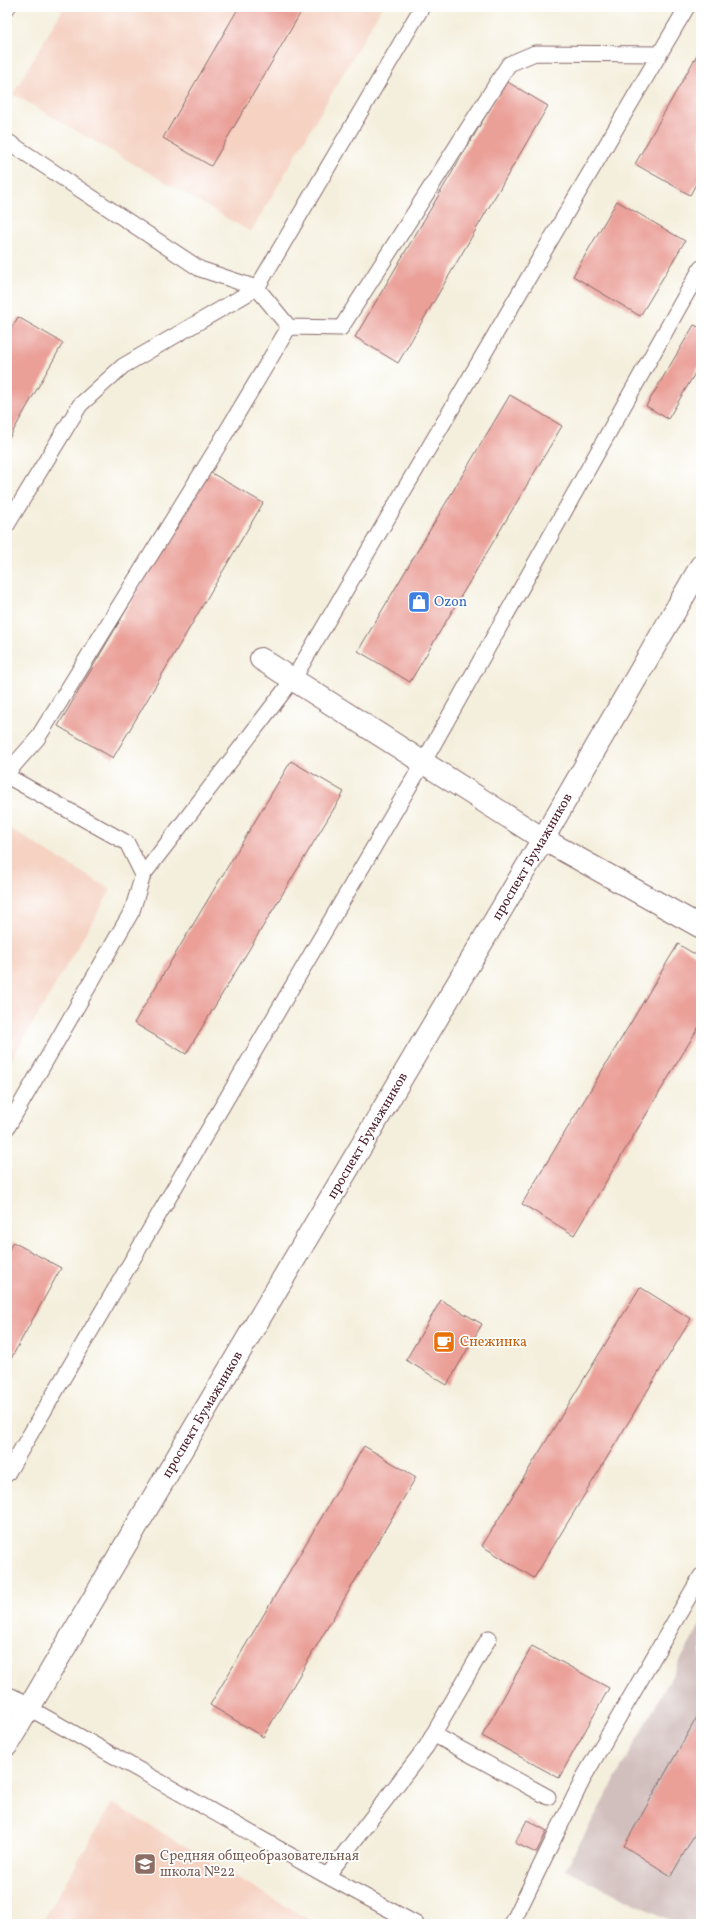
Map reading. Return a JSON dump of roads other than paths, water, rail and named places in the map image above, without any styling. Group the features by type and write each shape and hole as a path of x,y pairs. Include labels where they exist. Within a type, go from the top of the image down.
{"street":[{"name":"проспект Бумажников","path":"7,1745 543,839 701,566"},
{"path":"261,659 294,678 423,763 543,839 701,927"},
{"path":"7,1698 29,1708"}],"lane":[{"path":"7,525 80,405 123,366 257,288 422,7"},
{"path":"7,1128 132,911 143,875 294,678 687,7"},
{"path":"7,142 200,269 257,288 289,327 341,328 509,64 535,53 659,54"},
{"path":"7,1474 423,763 701,268"},
{"path":"143,875 127,843 7,775 36,739 216,450 289,327"},
{"path":"512,1924 586,1775 701,1576"},
{"path":"327,1876 426,1747 489,1638"},
{"path":"29,1708 327,1876 416,1924"},
{"path":"433,1734 548,1797"}],"place":[{"name":"Ozon","path":"419,602"},
{"name":"Снежинка","path":"444,1342"},
{"name":"Средняя общеобразовательная школа №22","path":"145,1864"}]}
